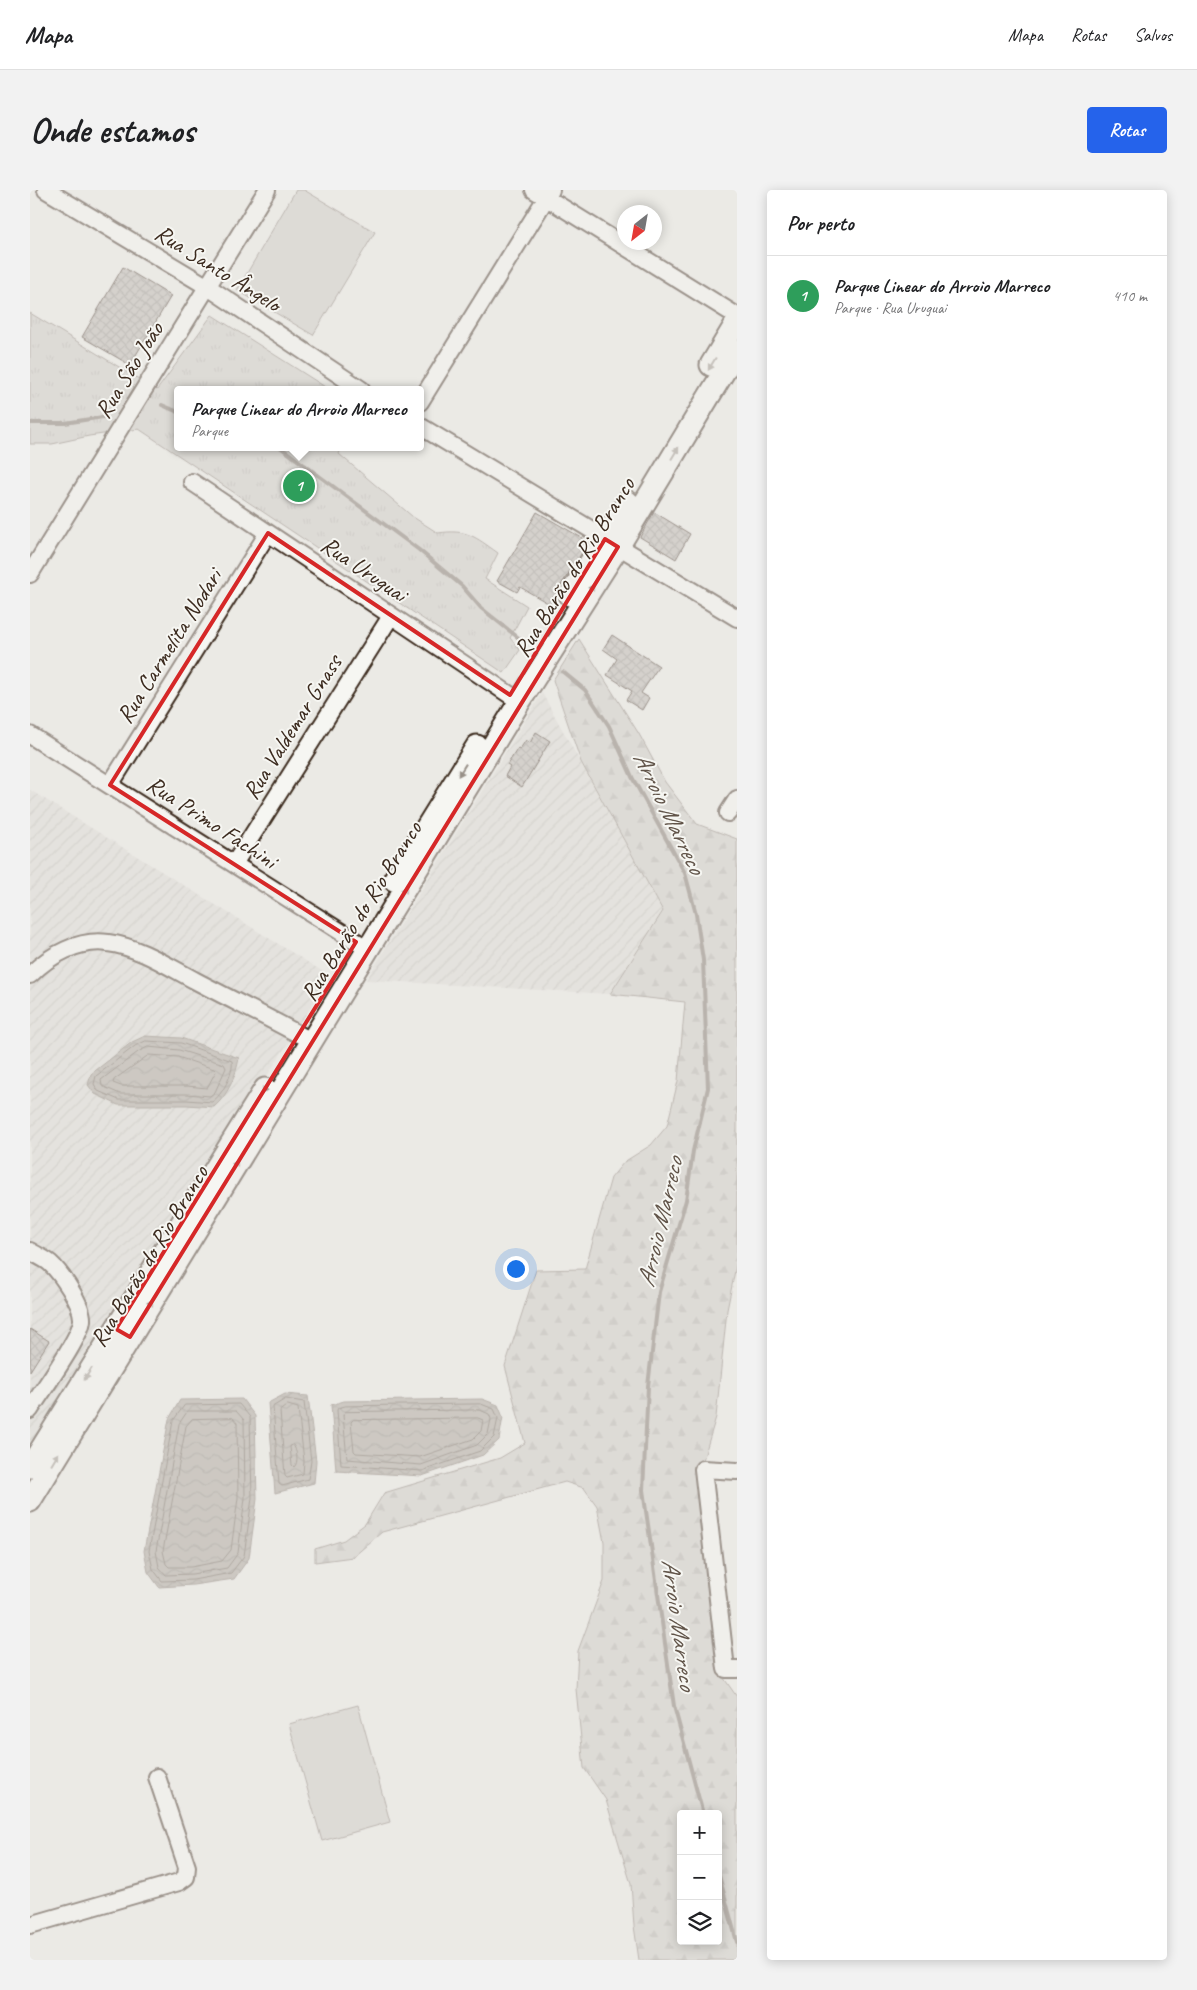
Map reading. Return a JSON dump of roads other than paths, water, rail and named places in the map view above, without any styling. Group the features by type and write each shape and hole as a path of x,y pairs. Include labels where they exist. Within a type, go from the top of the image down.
{"main road":[{"name":"Rua Barão do Rio Branco","path":"611,543 737,322"},
{"name":"Rua Barão do Rio Branco","path":"32,1483 611,543 737,350"},
{"name":"Rua Barão do Rio Branco","path":"362,946 510,695 565,618"}],"street":[{"name":"Rua São João","path":"30,574 267,190"},
{"name":"Rua Santo Ângelo","path":"52,192 208,286 356,386"},
{"path":"424,395 544,193 737,316"},
{"path":"424,428 737,618"},
{"name":"Rua Uruguai","path":"192,482 510,695"},
{"name":"Rua Carmelita Nodari","path":"110,785 268,533"},
{"name":"Rua Valdemar Gnass","path":"234,864 391,616"},
{"name":"Rua Primo Fachini","path":"30,735 362,946"},
{"path":"728,814 737,799"},
{"path":"30,976 42,963 62,952 81,944 108,943 140,952 305,1038"},
{"path":"30,1251 50,1264 68,1285 79,1306 82,1319 78,1335 30,1410"},
{"path":"732,1669 703,1469 737,1471"},
{"path":"30,1925 179,1882 186,1877 187,1867 157,1776"}],"water":[{"path":"145,1036 181,1038 239,1058 231,1085 219,1102 214,1107 118,1105 95,1094 88,1085 91,1074 132,1042"},
{"path":"285,1394 308,1396 316,1461 314,1483 275,1493 268,1403"},
{"path":"242,1399 255,1416 257,1499 249,1558 234,1579 193,1585 159,1587 148,1572 144,1551 169,1419 180,1400"},
{"path":"482,1399 498,1405 503,1417 499,1440 483,1455 422,1476 336,1471 331,1405 344,1401"}],"waterway":[{"name":"Arroio Marreco","path":"162,405 174,410"},
{"name":"Arroio Marreco","path":"30,423 65,423 103,417"},
{"name":"Arroio Marreco","path":"285,451 419,550 462,586 481,608 520,639"},
{"name":"Arroio Marreco","path":"563,672 585,690 609,726 633,779 685,873 696,914 703,960 708,1088 693,1151 686,1200 659,1292 648,1386 643,1490 674,1706 702,1810"},
{"name":"Arroio Marreco","path":"722,1887 737,1942"}],"place":[{"name":"Parque Linear do Arroio Marreco","path":"299,486"}]}
